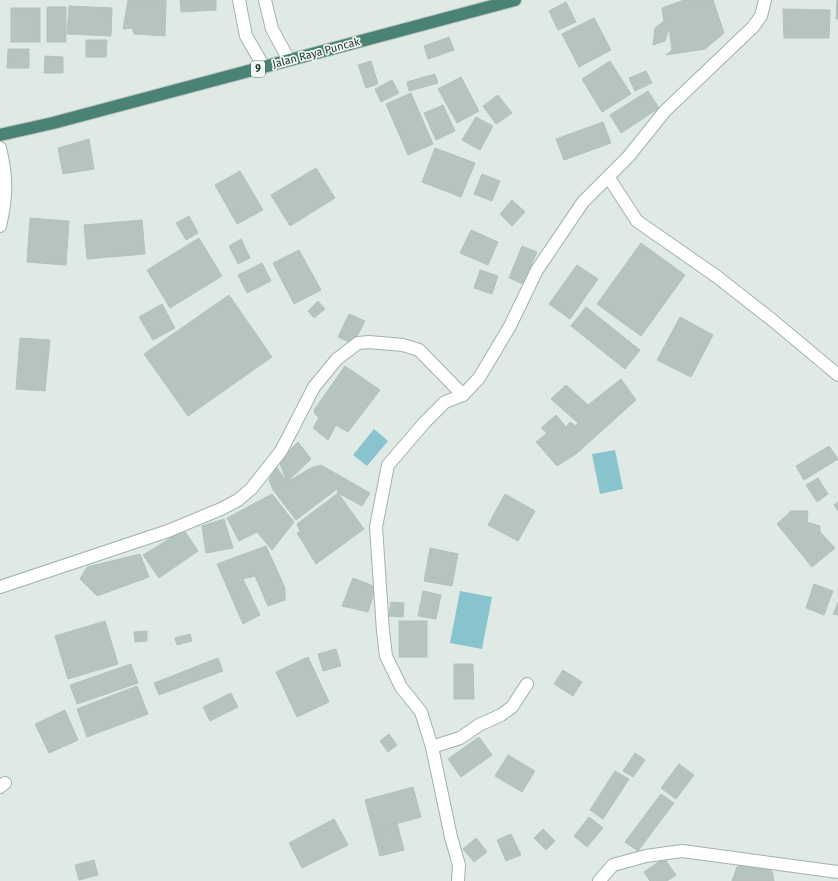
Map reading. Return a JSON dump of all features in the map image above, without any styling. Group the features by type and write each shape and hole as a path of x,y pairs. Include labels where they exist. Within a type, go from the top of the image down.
{"highway":[{"name":"Jalan Raya Puncak","path":"1,136 515,0"}],"street":[{"path":"239,0 246,36 264,67"},
{"path":"265,0 272,29 289,60"},
{"path":"465,881 451,837 432,747 421,712 401,687 386,656 376,526 388,465 425,422 445,402 463,395 479,378 510,326 537,270 583,202 609,178 628,157 665,111 753,27 761,16 765,0"},
{"path":"0,148 7,185 0,226"},
{"path":"609,178 637,221 716,276 771,319 838,375"},
{"path":"0,587 168,531 221,509 238,500 251,490 281,451 314,387 337,359 358,343 384,342 412,346 428,356 463,395"},
{"path":"432,747 460,738 479,725 501,715 512,707 527,684"},
{"path":"599,881 614,864 646,856 682,851 838,872"},
{"path":"458,881 459,865"}],"water":[{"path":"374,429 388,441 367,466 353,455"},
{"path":"615,450 623,489 600,494 592,454"},
{"path":"460,591 492,597 482,649 450,643"}],"building":[{"path":"128,0 166,0 165,36 134,34 132,28 123,29"},
{"path":"180,0 216,0 216,10 181,12"},
{"path":"684,0 713,0 724,33 705,49 666,55 672,50 669,28 665,41 653,45 655,28 664,21 662,8"},
{"path":"837,0 838,19 836,19"},
{"path":"566,2 576,22 558,30 549,11"},
{"path":"69,6 112,8 111,36 67,34"},
{"path":"47,7 66,7 66,42 47,42"},
{"path":"11,8 40,8 40,42 11,42"},
{"path":"783,9 830,10 829,38 784,38"},
{"path":"594,18 611,50 579,67 562,34"},
{"path":"449,37 454,50 428,59 424,46"},
{"path":"86,40 107,40 106,57 86,57"},
{"path":"8,49 29,49 29,68 7,68"},
{"path":"45,56 63,57 63,73 44,73"},
{"path":"371,61 378,84 366,88 358,65"},
{"path":"610,61 631,94 602,112 582,79"},
{"path":"646,71 652,83 635,91 629,78"},
{"path":"435,74 438,83 409,91 407,82"},
{"path":"461,77 479,111 457,123 438,89"},
{"path":"392,80 399,93 381,102 375,89"},
{"path":"648,91 659,108 621,133 610,115"},
{"path":"411,93 433,144 408,155 386,104"},
{"path":"498,95 512,113 496,124 483,106"},
{"path":"443,105 455,131 436,140 424,113"},
{"path":"476,117 493,126 480,150 462,140"},
{"path":"603,122 611,143 564,160 556,139"},
{"path":"89,139 94,169 63,174 58,148"},
{"path":"435,148 475,163 461,197 422,182"},
{"path":"316,168 335,198 290,226 271,195"},
{"path":"240,171 263,210 237,224 215,185"},
{"path":"482,174 500,181 492,201 474,194"},
{"path":"512,200 525,212 512,226 500,214"},
{"path":"189,216 198,233 186,240 176,223"},
{"path":"30,218 69,221 66,265 27,262"},
{"path":"142,220 145,254 87,259 84,225"},
{"path":"471,230 498,242 488,265 460,253"},
{"path":"199,238 222,276 170,308 147,270"},
{"path":"241,239 250,258 238,264 229,246"},
{"path":"641,243 685,275 641,336 597,304"},
{"path":"522,246 537,252 523,284 509,278"},
{"path":"299,250 321,290 294,304 273,263"},
{"path":"262,263 271,281 247,293 238,275"},
{"path":"577,265 598,279 570,319 549,304"},
{"path":"480,270 498,276 492,294 474,288"},
{"path":"229,295 272,357 188,416 144,354"},
{"path":"318,301 325,309 314,318 308,311"},
{"path":"162,304 175,328 153,340 139,317"},
{"path":"586,307 640,350 625,369 571,326"},
{"path":"349,314 365,321 353,344 338,337"},
{"path":"680,317 713,335 691,377 657,360"},
{"path":"20,338 50,340 45,391 16,389"},
{"path":"345,366 380,390 348,432 336,425 328,440 313,428 319,418 315,414 314,410"},
{"path":"621,379 636,400 576,454 557,466 536,442 547,433 541,428 556,415 566,427 570,422 576,426 578,423 551,399 566,385 588,405"},
{"path":"298,442 311,459 287,482 279,461"},
{"path":"829,446 838,459 804,480 796,466"},
{"path":"321,465 370,493 362,506 338,493 337,489 296,520 273,490 269,480 276,466 287,482 311,468"},
{"path":"818,478 828,494 817,502 806,485"},
{"path":"338,493 364,529 316,564 297,533 300,532 297,524"},
{"path":"272,494 294,522 272,550 257,532 239,541 227,518"},
{"path":"505,494 535,511 518,541 488,525"},
{"path":"838,502 838,511 834,505"},
{"path":"791,511 808,511 807,522 820,526 820,532 835,548 812,567 777,524"},
{"path":"224,519 233,548 206,553 202,526"},
{"path":"184,530 198,551 159,578 143,555"},
{"path":"266,546 285,588 285,600 268,606 255,576 243,579 260,615 243,624 217,564"},
{"path":"430,548 458,554 452,586 424,581"},
{"path":"140,554 149,577 97,596 80,579 87,567"},
{"path":"353,578 376,587 368,612 342,606"},
{"path":"814,584 833,591 824,615 806,608"},
{"path":"423,591 441,595 436,619 418,616"},
{"path":"391,602 404,603 403,617 389,616"},
{"path":"838,602 838,615 833,614"},
{"path":"105,621 118,664 68,679 55,636"},
{"path":"399,621 427,621 427,657 399,657"},
{"path":"147,631 147,641 135,642 134,632"},
{"path":"190,634 192,641 177,645 175,638"},
{"path":"336,649 341,666 323,671 318,654"},
{"path":"308,657 329,702 297,717 276,672"},
{"path":"218,658 223,671 159,695 154,683"},
{"path":"131,664 138,683 77,704 70,685"},
{"path":"454,664 473,664 474,699 454,699"},
{"path":"563,670 582,682 573,696 554,684"},
{"path":"137,686 148,714 87,737 77,709"},
{"path":"231,693 238,707 210,721 203,707"},
{"path":"65,710 78,740 49,753 35,724"},
{"path":"389,734 397,745 388,752 380,741"},
{"path":"479,737 492,755 461,777 448,759"},
{"path":"635,753 645,760 633,777 623,771"},
{"path":"508,755 535,771 522,792 495,776"},
{"path":"679,764 694,775 676,799 661,788"},
{"path":"615,771 629,779 603,819 590,810"},
{"path":"413,787 421,817 373,830 365,800"},
{"path":"661,794 674,803 638,851 625,842"},
{"path":"589,817 603,828 587,847 574,836"},
{"path":"334,819 348,845 302,868 289,843"},
{"path":"397,823 404,850 380,856 373,830"},
{"path":"543,829 555,841 546,850 534,838"},
{"path":"511,834 521,855 506,861 497,840"},
{"path":"476,838 487,852 474,862 463,849"},
{"path":"664,858 676,875 667,881 650,881 644,872"},
{"path":"94,860 98,875 79,880 75,865"},
{"path":"748,860 762,862 772,871 774,881 732,881 737,867"}]}
